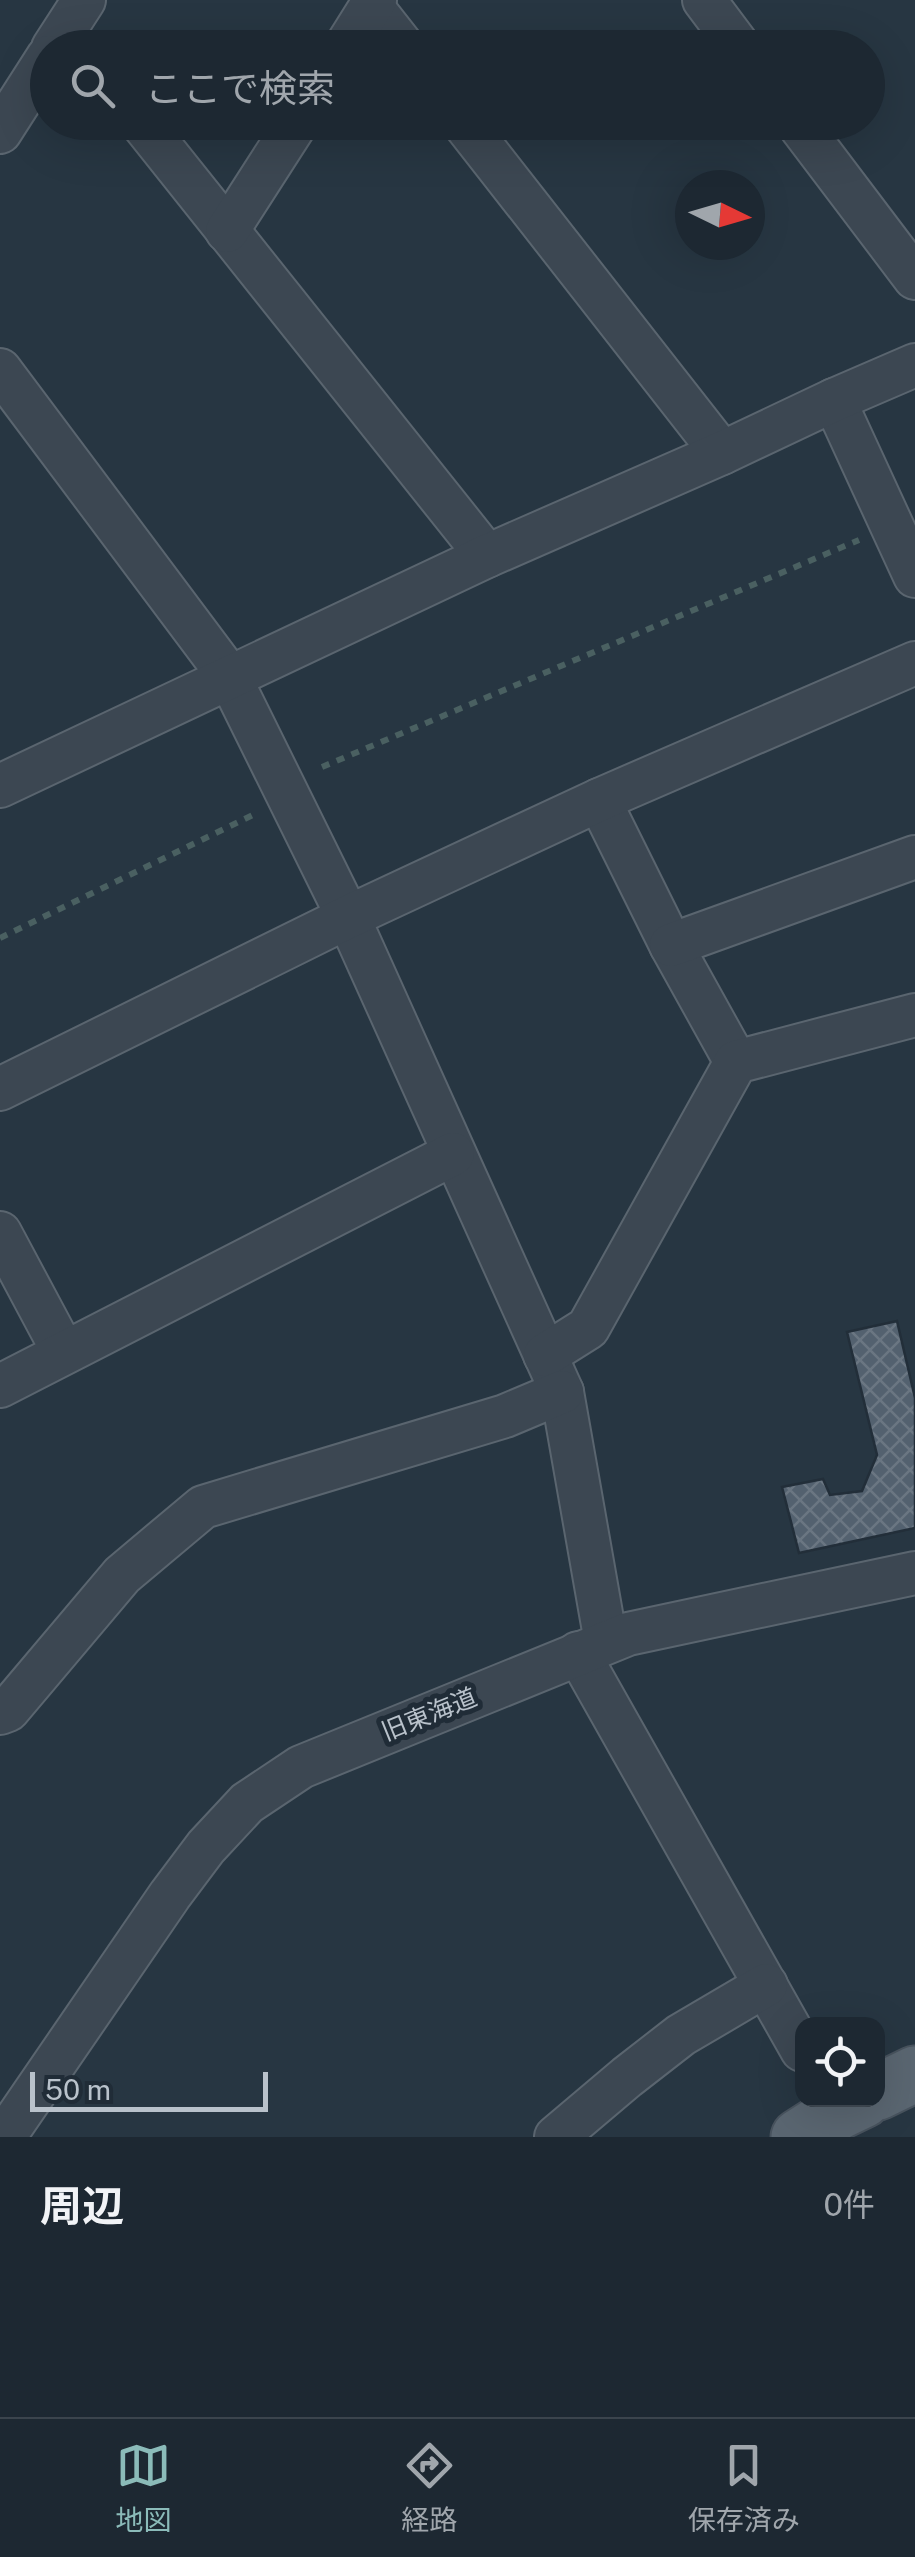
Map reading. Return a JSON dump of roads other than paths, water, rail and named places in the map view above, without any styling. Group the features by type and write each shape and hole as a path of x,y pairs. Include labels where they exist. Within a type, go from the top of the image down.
{"main road":[{"path":"845,2113 915,2074"}],"street":[{"path":"704,0 726,30"},
{"path":"356,30 373,3 392,30"},
{"path":"0,132 30,88"},
{"path":"155,140 487,556"},
{"path":"227,232 286,140"},
{"path":"477,140 722,453"},
{"path":"811,140 915,278"},
{"path":"0,785 487,556 915,364"},
{"path":"0,370 229,676 348,917 554,1374 592,1648 795,2037"},
{"path":"834,400 915,576"},
{"path":"0,1089 348,917 599,800 915,663"},
{"path":"599,800 671,945 736,1062"},
{"path":"671,945 915,856"},
{"path":"0,1713 8,1710 122,1575 203,1506 505,1416 554,1374 588,1328 736,1062 915,1015"},
{"path":"0,1386 453,1154"},
{"path":"5,1255 63,1351"},
{"name":"旧東海道","path":"4,2137 206,1847 246,1802 301,1767 628,1634 915,1573"},
{"path":"556,2137 681,2035 766,1985"}]}
